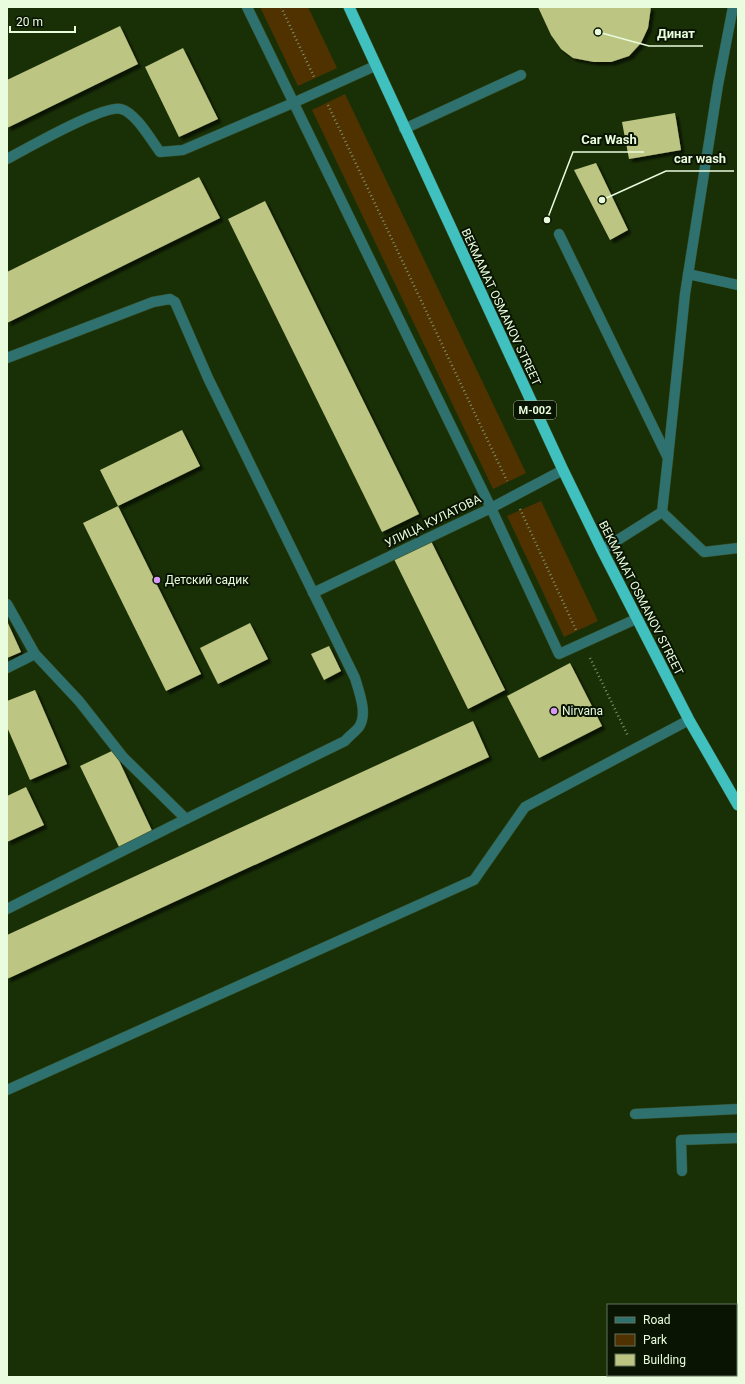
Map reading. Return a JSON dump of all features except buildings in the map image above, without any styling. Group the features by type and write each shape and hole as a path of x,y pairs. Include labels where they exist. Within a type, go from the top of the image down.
{"highway":[{"name":"BEKMAMAT OSMANOV STREET","path":"349,7 404,129 563,470 636,619 689,720 738,805"}],"street":[{"path":"247,7 491,508 559,654 636,619"},
{"path":"662,512 688,274 732,7"},
{"path":"7,159 100,112 121,108 133,116 160,152 183,150 321,91 375,66"},
{"path":"404,129 521,75"},
{"path":"559,234 668,458"},
{"path":"688,274 738,285"},
{"path":"7,358 153,302 170,299 175,302 212,385 355,678 361,696 362,711 359,726 345,741 7,909"},
{"name":"УЛИЦА КУЛАТОВА","path":"313,593 491,508 563,470"},
{"path":"662,512 704,552 738,548"},
{"path":"602,550 662,512"},
{"path":"7,604 35,654 79,701 123,757 186,819"},
{"path":"7,668 35,654"},
{"path":"7,1090 474,880 525,807 689,720"},
{"path":"635,1114 738,1109"},
{"path":"682,1172 682,1140 738,1138"}],"path":[{"path":"281,7 634,749"}],"green space":[{"path":"260,7 308,7 337,68 298,86"},
{"path":"345,94 526,473 493,489 312,110"},
{"path":"541,501 598,621 564,637 507,516"}],"place":[{"name":"Динат","path":"598,32"},
{"name":"car wash","path":"602,200"},
{"name":"Car Wash","path":"547,220"},
{"name":"Детский садик","path":"157,580"},
{"name":"Nirvana","path":"554,711"}]}
